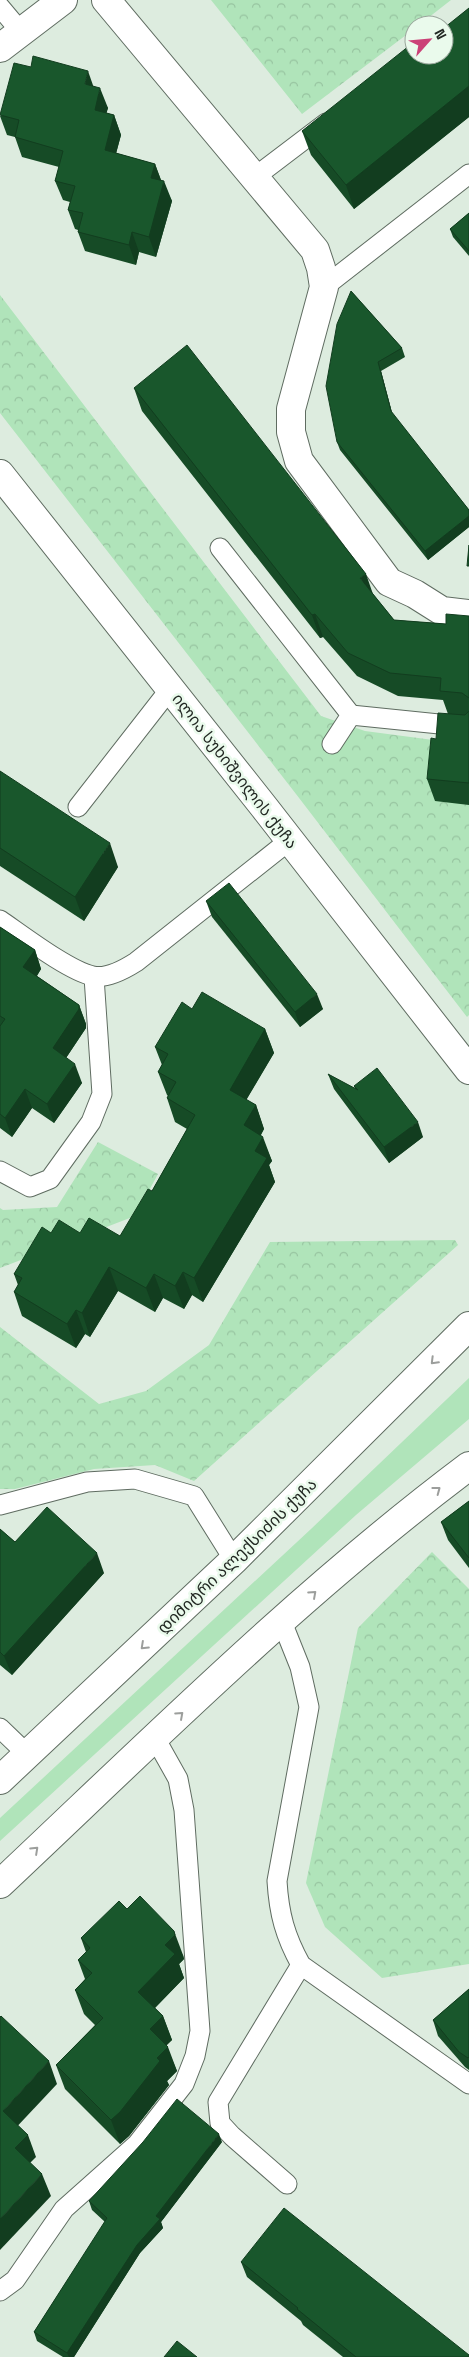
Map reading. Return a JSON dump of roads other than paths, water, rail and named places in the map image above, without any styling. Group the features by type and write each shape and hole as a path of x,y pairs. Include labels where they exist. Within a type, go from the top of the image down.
{"street":[{"path":"0,48 63,0"},
{"path":"106,0 315,250 321,268 324,287 291,409 291,432 299,461 389,582 415,594 442,612 469,614"},
{"name":"ილია სუხიშვილის ქუჩა","path":"0,474 290,840 459,1045 469,1070"},
{"name":"დიმიტრი ალექსიძის ქუჩა","path":"0,1780 234,1560 469,1326"},
{"path":"0,1884 282,1622 400,1518 469,1466"}],"lane":[{"path":"0,7 21,32"},
{"path":"255,177 337,115"},
{"path":"324,287 469,174"},
{"path":"220,548 351,715 469,728"},
{"path":"78,807 170,689"},
{"path":"332,744 351,715"},
{"path":"0,920 71,966 94,977 117,973 136,962 290,840"},
{"path":"0,1171 30,1187 50,1179 91,1122 102,1094 94,977"},
{"path":"0,1505 87,1482 135,1480 194,1496 234,1560"},
{"path":"282,1622 300,1666 309,1707 277,1881 278,1902 287,1941 301,1964 469,2084"},
{"path":"0,1728 28,1755"},
{"path":"0,2291 15,2280 64,2209 137,2144 184,2084 196,2056 200,2031 184,1810 178,1779 155,1738"},
{"path":"287,2184 232,2136 220,2123 218,2102 301,1964"}]}
